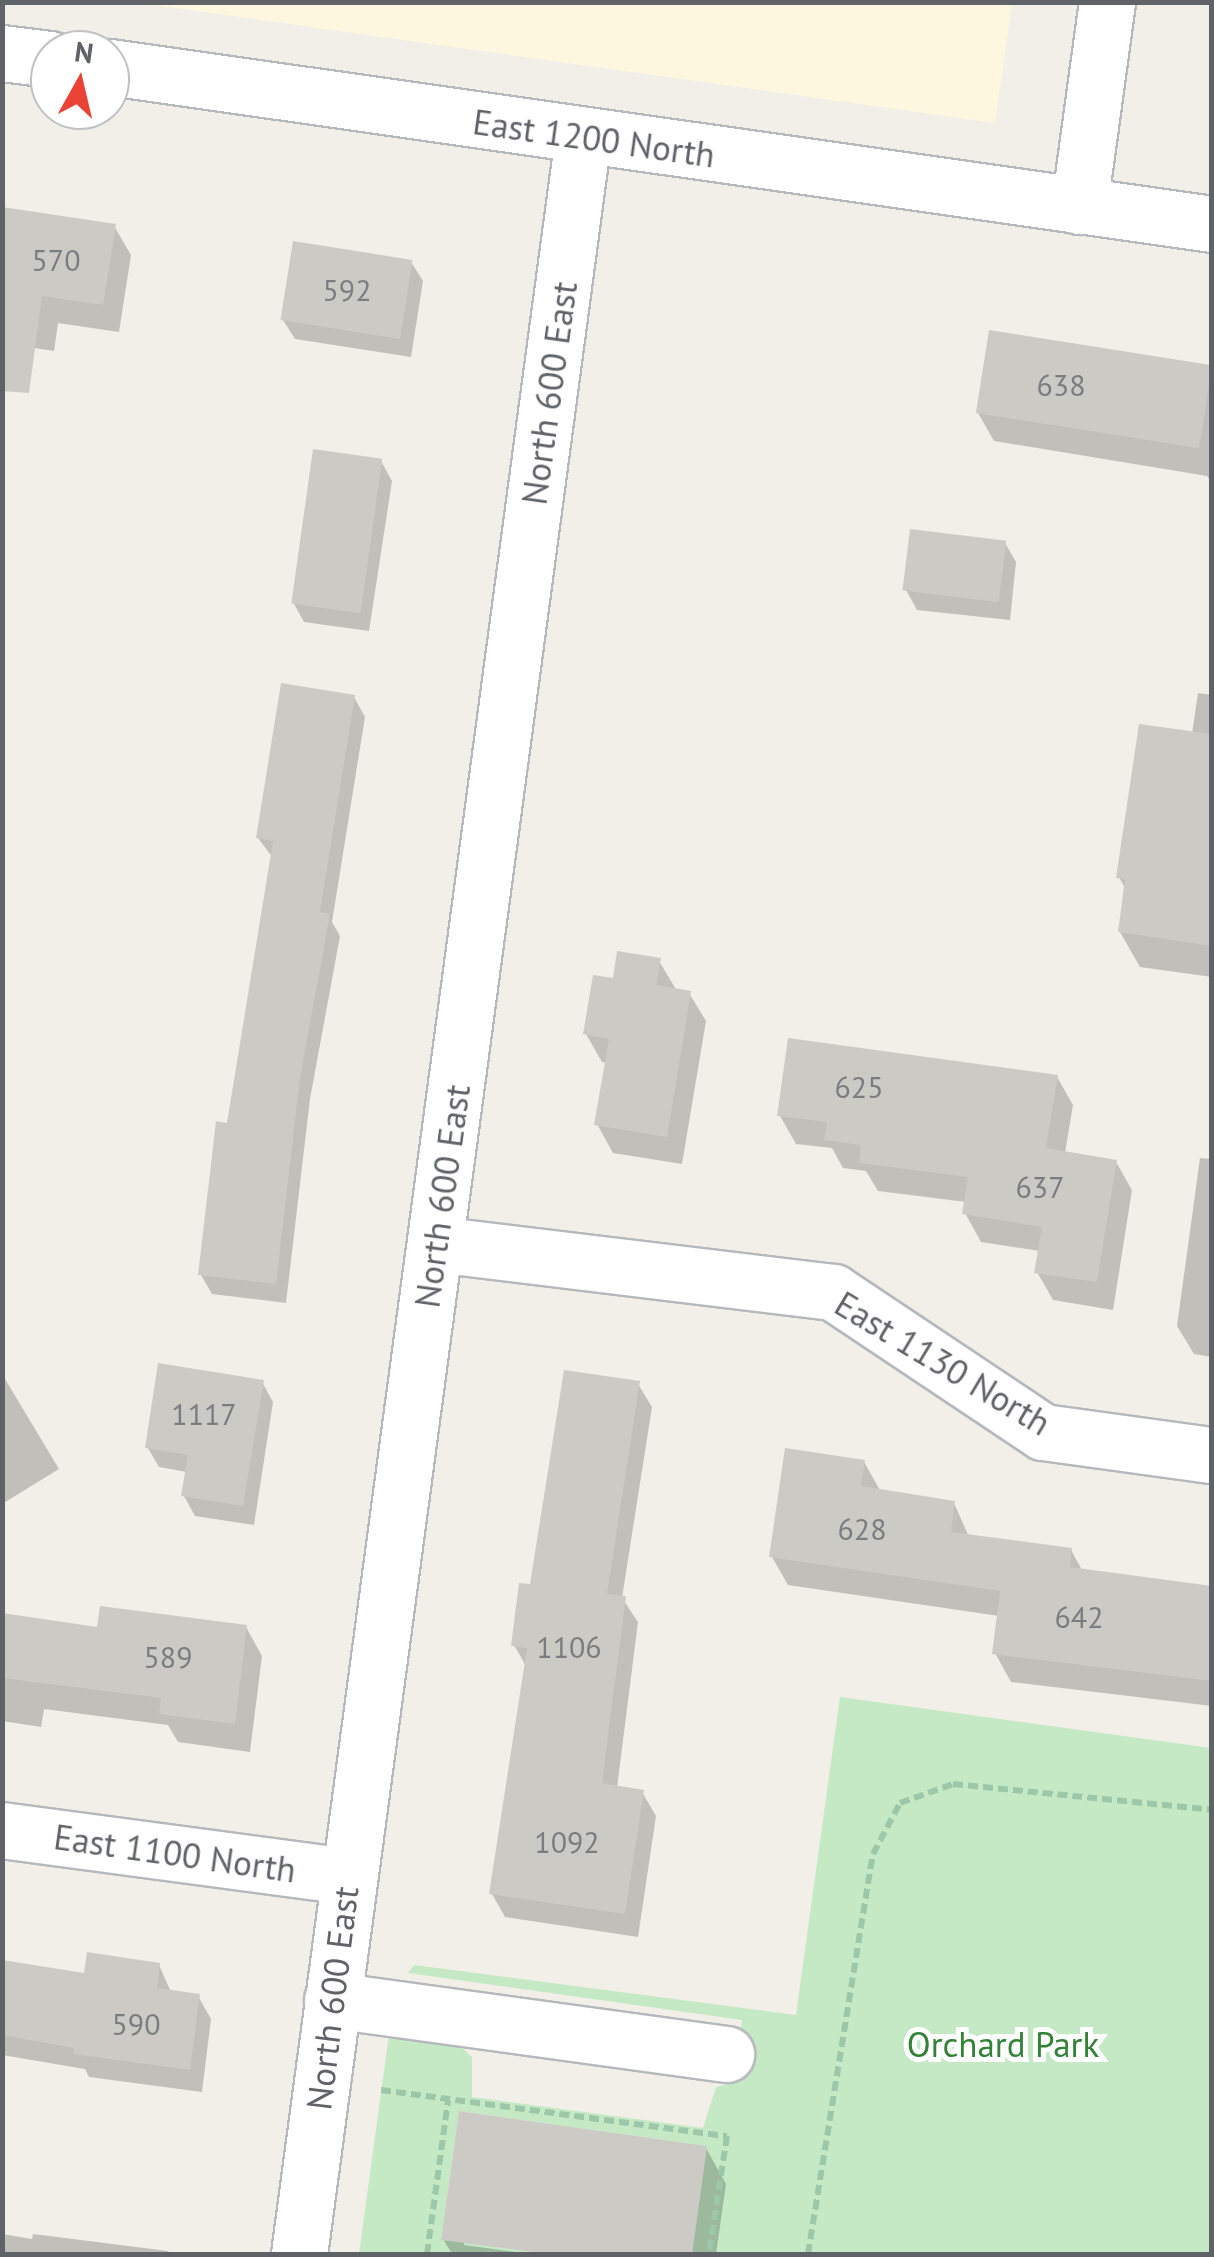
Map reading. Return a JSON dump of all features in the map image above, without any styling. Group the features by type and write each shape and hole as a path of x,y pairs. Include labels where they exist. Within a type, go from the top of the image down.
{"street":[{"path":"1080,206 1107,2"},
{"path":"2,53 30,56"},
{"name":"East 1200 North","path":"130,70 1212,224"},
{"name":"North 600 East","path":"299,2254 583,137"},
{"name":"East 1130 North","path":"436,1244 834,1292 1043,1432 1212,1455"},
{"name":"East 1100 North","path":"2,1830 348,1876"},
{"path":"332,2000 726,2054"}],"path":[{"path":"808,2254 872,1854 900,1803 953,1784 1212,1810"},
{"path":"382,2090 727,2136 709,2254"},
{"path":"427,2254 448,2100"}],"shaded area":[{"path":"140,3 1012,3 995,123"}],"green space":[{"name":"Orchard Park","path":"840,1697 1211,1748 1211,2254 692,2254 707,2146 459,2111 441,2239 547,2254 359,2254 391,2020 406,1986 399,2038 460,2046 472,2057 472,2097 703,2128 716,2087 733,2083 742,2020 408,1973 414,1965 796,2015"}],"building":[{"path":"2,207 116,224 103,305 42,296 29,393 2,391"},
{"path":"293,241 413,260 400,339 280,320"},
{"path":"989,330 1212,365 1199,448 976,413"},
{"path":"313,449 382,459 361,613 291,603"},
{"path":"910,529 1006,541 999,602 902,591"},
{"path":"281,683 355,695 320,912 330,914 300,1078 276,1284 198,1275 216,1121 227,1123 273,841 256,838"},
{"path":"1139,724 1212,734 1212,946 1118,932 1125,879 1116,878"},
{"path":"617,951 661,958 656,985 691,991 667,1137 594,1125 609,1039 583,1034 593,975 613,978"},
{"path":"788,1038 1058,1075 1046,1148 1117,1160 1097,1282 1034,1273 1042,1227 962,1214 968,1177 859,1163 861,1145 824,1140 827,1122 777,1116"},
{"path":"158,1363 264,1380 243,1506 181,1496 188,1455 145,1448"},
{"path":"564,1370 640,1381 607,1594 626,1596 602,1783 644,1790 625,1914 489,1894 527,1648 511,1646 519,1583 530,1584"},
{"path":"785,1448 865,1460 861,1486 955,1501 951,1532 1072,1548 1070,1567 1212,1586 1212,1681 992,1654 1000,1591 769,1557"},
{"path":"100,1606 247,1625 235,1724 159,1714 161,1698 2,1678 2,1613 97,1627"},
{"path":"87,1952 160,1963 157,1988 200,1994 190,2070 74,2054 74,2048 2,2035 2,1960 84,1973"},
{"path":"459,2111 707,2146 692,2254 547,2254 441,2240"}]}
